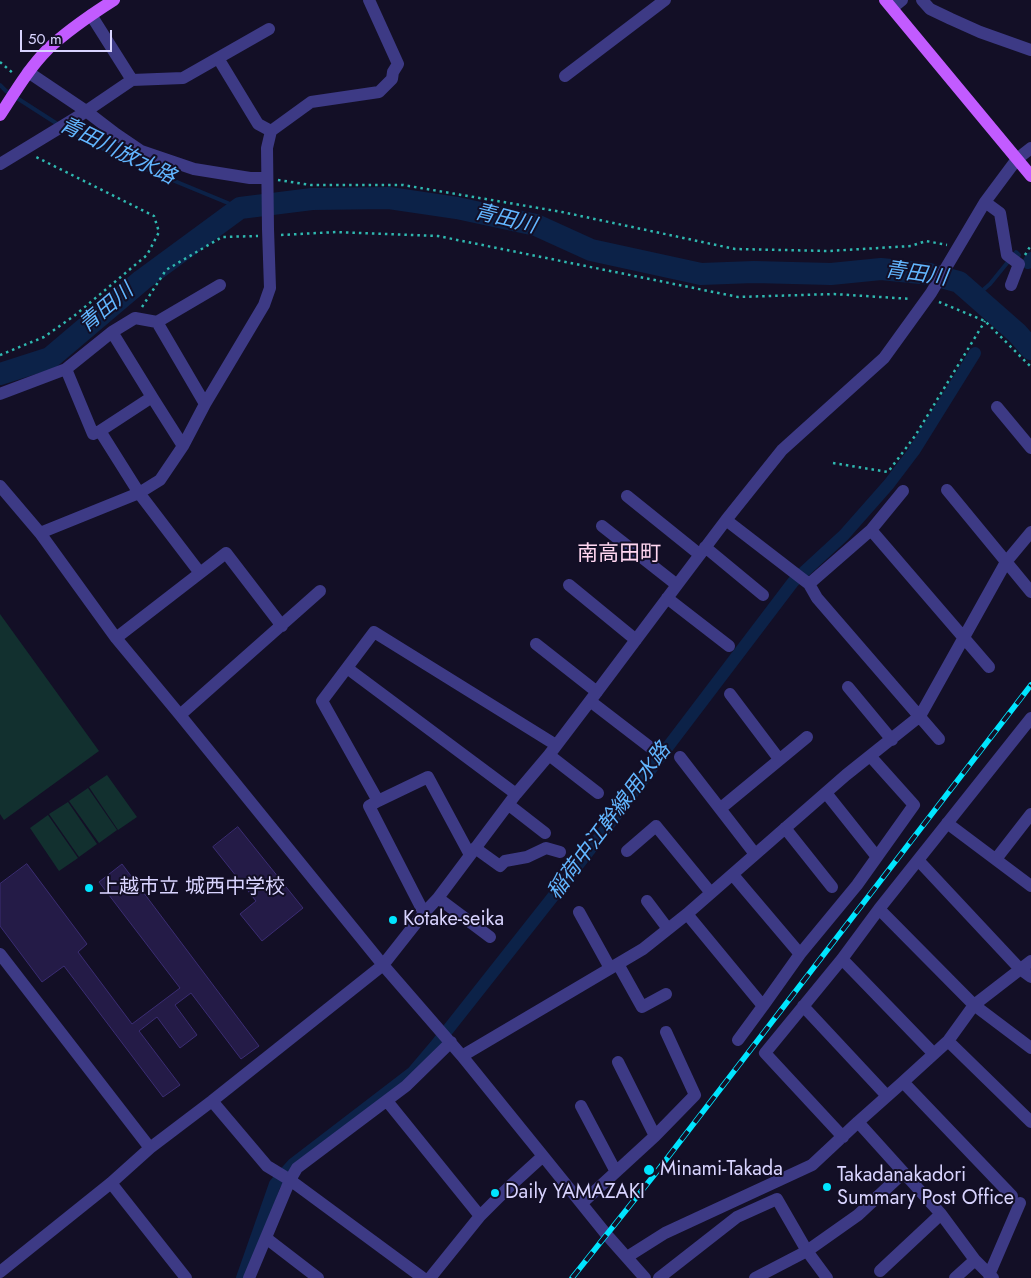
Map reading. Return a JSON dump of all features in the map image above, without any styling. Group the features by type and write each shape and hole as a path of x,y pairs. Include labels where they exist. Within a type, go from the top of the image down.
{"main road":[{"path":"0,115 25,77 48,48 114,0"},
{"path":"889,4 1031,176"}],"street":[{"path":"40,533 140,493 160,480 183,446 205,404 264,305 270,288 267,148 271,131 311,102 380,92 392,79 393,72 398,64 370,0"},
{"path":"565,76 665,0"},
{"path":"889,4 902,0"},
{"path":"922,0 930,9 951,19 980,32 1031,50"},
{"path":"91,15 132,80"},
{"path":"0,164 132,80 183,78 269,30"},
{"path":"218,58 258,124 271,131"},
{"path":"25,77 141,151 194,170 267,181"},
{"path":"0,1272 111,1183 150,1148 383,965 438,898 512,799 594,696 676,584 782,450 884,358 929,296 985,202 1017,159 1031,148"},
{"path":"985,202 1000,212 1011,258 1019,264 1011,284"},
{"path":"0,394 66,369 112,332 135,318 157,322 220,285"},
{"path":"157,322 205,404"},
{"path":"112,332 183,446"},
{"path":"66,369 93,434 100,432 152,397"},
{"path":"997,407 1031,448"},
{"path":"100,432 140,493 200,573"},
{"path":"0,486 40,533 116,638 383,965 451,1042 606,1234 645,1278"},
{"path":"947,490 1031,592"},
{"path":"809,584 871,530 903,491"},
{"path":"627,496 762,595"},
{"path":"726,520 809,584 817,598 939,739"},
{"path":"602,526 676,584"},
{"path":"871,530 989,667"},
{"path":"462,1056 643,949 733,875 846,775 871,757 920,716 1006,562 1031,532"},
{"path":"116,638 226,553 282,626"},
{"path":"569,585 636,640"},
{"path":"180,715 320,591"},
{"path":"667,598 730,646"},
{"path":"378,801 322,701 374,632 552,750 598,793"},
{"path":"536,644 655,750"},
{"path":"347,668 512,799 546,833"},
{"path":"848,686 892,740"},
{"path":"730,694 779,759"},
{"path":"843,1137 765,1053 842,959 879,909 1031,718"},
{"path":"721,808 807,737"},
{"path":"680,757 755,854"},
{"path":"738,1040 800,954 857,885 914,805 871,757"},
{"path":"424,913 368,806 428,777 473,852 500,866 505,861 527,857 546,848 560,852"},
{"path":"826,793 877,857"},
{"path":"996,859 1031,814"},
{"path":"947,823 1031,886"},
{"path":"627,851 656,826 711,893"},
{"path":"785,828 832,887"},
{"path":"918,860 1026,973"},
{"path":"733,875 800,954"},
{"path":"438,898 490,937"},
{"path":"647,901 668,929"},
{"path":"879,909 974,1005 1031,1048"},
{"path":"579,912 642,1007 666,994"},
{"path":"687,914 763,1006"},
{"path":"0,954 150,1148"},
{"path":"842,959 934,1054"},
{"path":"627,1257 665,1234 812,1166 948,1041 974,1005 1026,973 1031,961"},
{"path":"803,1006 887,1096"},
{"path":"582,1203 655,1136 695,1094 666,1032"},
{"path":"948,1041 1031,1122"},
{"path":"249,1278 290,1180 297,1168 406,1086 451,1042"},
{"path":"618,1062 655,1136"},
{"path":"858,1122 941,1214 975,1260 991,1276 1016,1200 903,1082"},
{"path":"212,1101 267,1166 290,1180 423,1278"},
{"path":"386,1102 480,1216"},
{"path":"581,1106 616,1172"},
{"path":"430,1278 480,1216 543,1156"},
{"path":"755,1278 808,1251 858,1215 903,1173"},
{"path":"111,1183 186,1278"},
{"path":"659,1278 737,1217 777,1199 808,1251 827,1278"},
{"path":"880,1271 941,1214"},
{"path":"266,1238 318,1278"},
{"path":"954,1278 975,1260"}],"path":[{"path":"0,62 25,77"},
{"path":"0,355 44,337 74,316 147,255 159,232 154,216 30,154 20,152"},
{"path":"267,181 311,185 404,185 562,212 735,249 829,251 911,246 926,241 957,248"},
{"path":"135,318 166,270 222,237 268,232 336,232 438,236 738,296 834,294 929,296 935,301 985,320 1031,367"},
{"path":"833,463 888,472 915,436 985,320"}],"green space":[{"path":"0,614 99,751 4,820 0,814"},
{"path":"107,775 137,817 118,830 89,787"},
{"path":"88,788 117,830 99,843 69,801"},
{"path":"68,802 97,844 79,857 49,814"},
{"path":"48,815 78,858 59,871 30,828"}],"building":[{"path":"238,827 303,908 262,941 240,914 256,901 213,847"},
{"path":"27,864 87,944 78,952 132,1024 180,988 99,882 122,864 259,1046 241,1059 191,993 175,1005 197,1035 180,1048 157,1017 139,1031 180,1085 163,1097 64,966 42,982 0,926 0,884"}],"waterway":[{"name":"青田川放水路","path":"0,85 6,91 59,125"},
{"name":"青田川放水路","path":"65,129 131,163 240,208"},
{"name":"青田川","path":"0,374 50,358 142,280 240,208 312,199 389,198 457,208 536,225 591,250 701,274 754,272 831,274 881,269 930,274 959,282 1017,333 1031,349"},
{"path":"976,296 990,284 1016,252 1019,255"},
{"name":"稲荷中江幹線用水路","path":"1028,263 1031,258"},
{"name":"稲荷中江幹線用水路","path":"242,1278 275,1184 293,1164 413,1072 435,1046 585,856 793,582 844,535 889,484 914,451 975,353"}],"railway":[{"path":"572,1278 655,1174 1031,685"}],"place":[{"name":"上越市立 城西中学校","path":"89,888"},
{"name":"Kotake-seika","path":"393,920"},
{"name":"Minami-Takada","path":"649,1170"},
{"name":"Takadanakadori Summary Post Office","path":"827,1187"},
{"name":"Daily YAMAZAKI","path":"495,1193"}],"district":[{"name":"南高田町","path":"619,555"}]}
